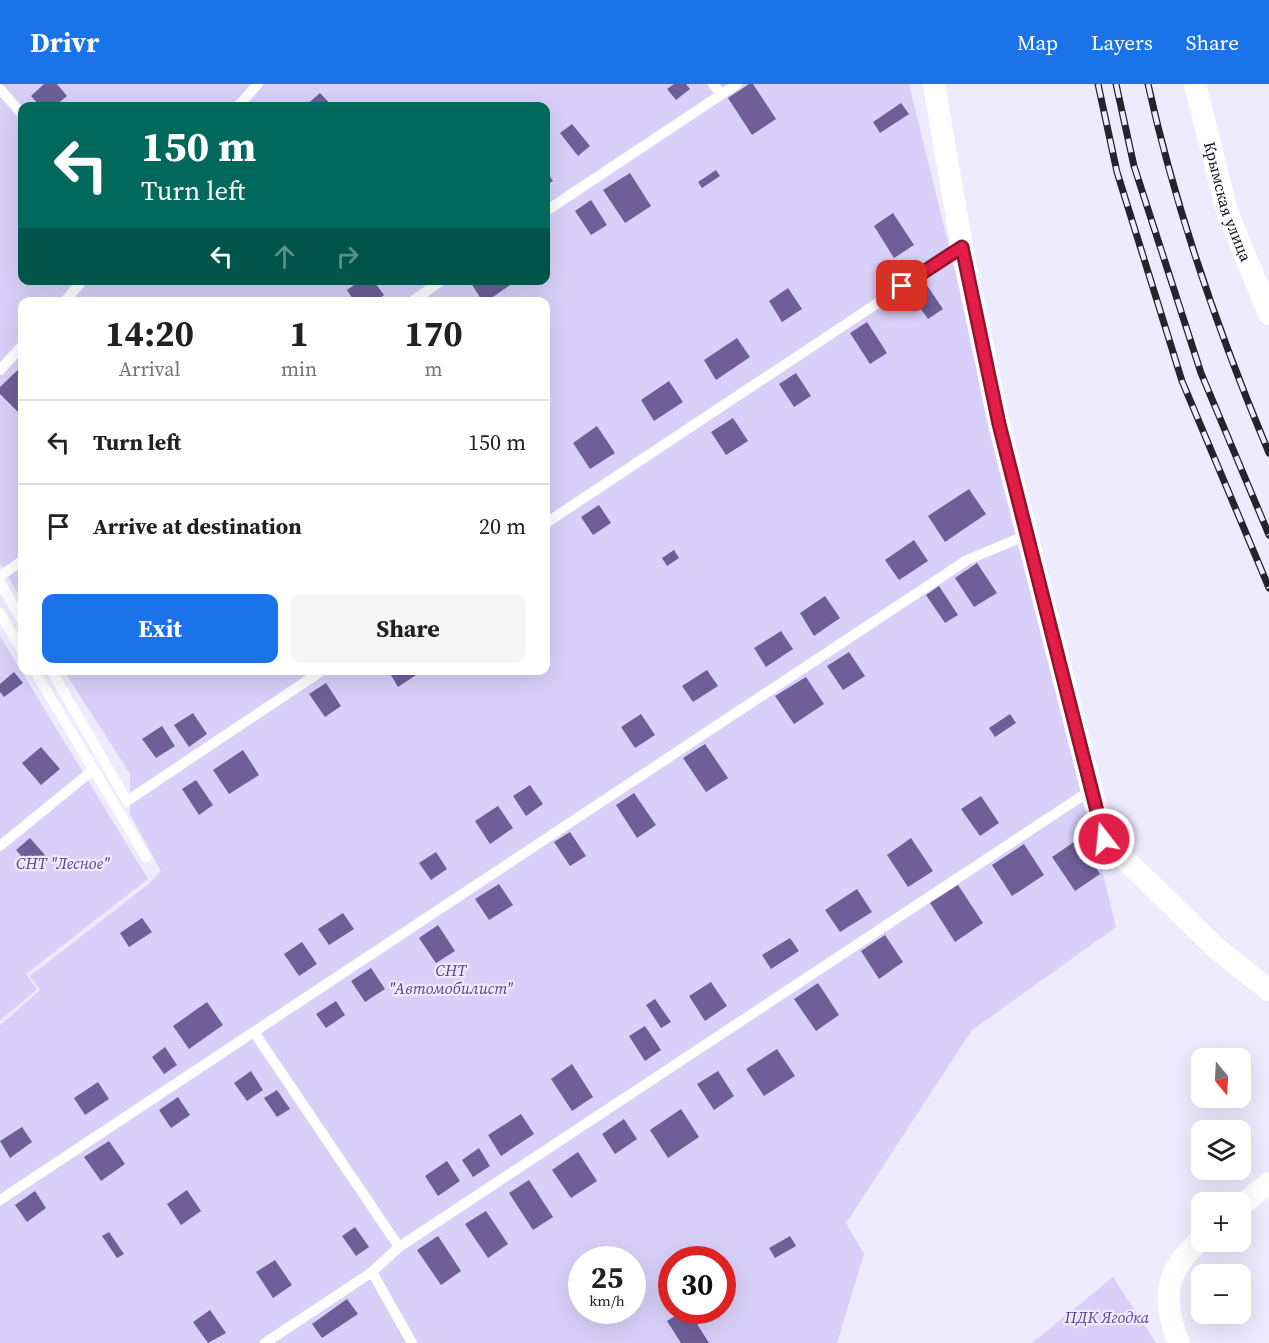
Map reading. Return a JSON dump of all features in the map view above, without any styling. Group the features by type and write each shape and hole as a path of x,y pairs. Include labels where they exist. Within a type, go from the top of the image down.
{"street":[{"path":"934,84 962,247 999,424 1104,839 1217,949 1269,990"},
{"name":"Крымская улица","path":"1195,84 1227,211 1269,314"},
{"path":"1251,1197 1269,1183"},
{"path":"1179,1343 1168,1293 1177,1263 1191,1250"}],"lane":[{"path":"242,102 258,84"},
{"path":"713,84 721,94"},
{"path":"550,208 737,84"},
{"path":"0,89 18,109"},
{"path":"550,520 962,247"},
{"path":"68,297 79,285"},
{"path":"418,297 435,285"},
{"path":"0,370 18,350"},
{"path":"0,1200 968,560 1027,535"},
{"path":"0,576 18,564"},
{"path":"0,582 18,614"},
{"path":"0,613 18,644"},
{"path":"37,675 146,857"},
{"path":"54,675 127,801 316,675"},
{"path":"0,846 93,770"},
{"path":"264,1343 372,1272 399,1247 1091,790"},
{"path":"254,1032 399,1247"},
{"path":"372,1272 411,1343"}],"green space":[{"name":"СНТ \"Автомобилист\"","path":"0,84 909,84 1116,927 972,1030 846,1223 864,1254 837,1343 0,1343 0,1025 40,990 30,976 146,886 161,871 130,814 130,774 67,675 550,675 550,297 18,297 18,594 0,563"},
{"name":"СНТ \"Лесное\"","path":"0,636 18,666 18,675 24,675 148,879 26,974 37,989 0,1021"},
{"name":"ПДК Ягодка","path":"1113,1277 1156,1343 1032,1343"}],"building":[{"path":"44,84 57,84 67,96 60,102 36,102 31,96"},
{"path":"674,84 686,84 690,89 676,100 667,89"},
{"path":"749,84 753,84 776,119 752,135 728,98"},
{"path":"320,93 328,102 310,102"},
{"path":"901,103 909,114 880,133 873,122"},
{"path":"572,124 590,146 578,156 560,133"},
{"path":"716,170 720,176 702,188 698,182"},
{"path":"630,173 651,206 625,223 603,190"},
{"path":"591,200 607,225 591,235 575,211"},
{"path":"893,213 914,245 894,258 874,226"},
{"path":"926,284 943,309 928,319 910,294"},
{"path":"354,285 377,285 384,295 381,297 352,297 347,290"},
{"path":"472,285 510,285 493,297 480,297"},
{"path":"788,288 802,309 782,322 769,301"},
{"path":"867,322 887,353 870,364 850,333"},
{"path":"737,338 750,357 716,380 704,360"},
{"path":"18,370 18,412 0,394 0,387"},
{"path":"796,373 811,396 794,407 779,384"},
{"path":"669,381 683,402 654,421 641,400"},
{"path":"733,418 748,441 726,455 711,432"},
{"path":"597,426 615,453 590,469 573,443"},
{"path":"969,489 986,514 945,542 928,516"},
{"path":"599,505 611,523 593,535 581,517"},
{"path":"914,540 928,561 899,580 885,560"},
{"path":"674,550 679,558 667,566 662,558"},
{"path":"977,563 997,593 974,607 955,578"},
{"path":"939,586 958,615 945,623 926,595"},
{"path":"825,596 840,618 814,636 800,613"},
{"path":"781,631 793,649 766,667 754,648"},
{"path":"849,652 865,676 843,690 827,666"},
{"path":"707,670 718,686 693,702 682,686"},
{"path":"14,672 23,683 4,697 0,692 0,684"},
{"path":"391,675 416,675 398,687"},
{"path":"806,677 824,704 794,724 775,696"},
{"path":"326,683 341,706 325,717 309,694"},
{"path":"193,713 207,734 189,747 174,725"},
{"path":"641,714 655,735 635,748 621,727"},
{"path":"1010,714 1016,723 995,737 989,728"},
{"path":"162,726 175,746 156,758 142,739"},
{"path":"705,744 728,778 706,792 683,758"},
{"path":"41,747 60,769 41,785 22,763"},
{"path":"243,750 259,775 229,794 213,770"},
{"path":"196,780 213,805 199,815 182,789"},
{"path":"530,785 543,804 526,816 513,796"},
{"path":"634,793 656,825 637,838 616,805"},
{"path":"981,796 999,823 980,836 961,809"},
{"path":"498,806 513,828 490,844 475,821"},
{"path":"570,832 586,856 570,866 554,842"},
{"path":"30,838 45,855 31,867 16,850"},
{"path":"911,838 933,871 908,887 887,855"},
{"path":"1077,840 1100,874 1075,891 1052,857"},
{"path":"1024,844 1044,875 1012,896 992,865"},
{"path":"436,852 447,869 431,880 419,863"},
{"path":"499,884 513,905 489,920 475,899"},
{"path":"958,885 983,923 955,942 930,903"},
{"path":"857,889 872,912 840,932 825,910"},
{"path":"343,913 354,929 329,945 318,929"},
{"path":"142,918 152,932 129,947 120,933"},
{"path":"438,925 455,951 436,963 419,938"},
{"path":"885,935 903,962 879,979 861,951"},
{"path":"790,938 799,951 771,969 762,955"},
{"path":"302,942 317,964 299,976 284,954"},
{"path":"371,968 385,989 365,1002 351,981"},
{"path":"711,982 727,1006 705,1021 689,996"},
{"path":"818,983 839,1015 816,1031 794,999"},
{"path":"655,999 671,1022 661,1028 646,1005"},
{"path":"336,1001 345,1015 326,1028 316,1014"},
{"path":"207,1002 223,1025 189,1049 173,1026"},
{"path":"645,1026 661,1050 645,1061 629,1036"},
{"path":"165,1047 177,1065 164,1074 152,1057"},
{"path":"777,1049 795,1076 764,1096 746,1069"},
{"path":"572,1064 593,1097 572,1111 551,1079"},
{"path":"251,1071 263,1090 247,1101 234,1083"},
{"path":"718,1071 734,1096 714,1110 697,1084"},
{"path":"98,1082 109,1099 85,1115 74,1098"},
{"path":"277,1090 290,1109 277,1117 264,1098"},
{"path":"178,1097 190,1115 171,1128 159,1110"},
{"path":"681,1109 699,1137 668,1158 650,1130"},
{"path":"521,1114 534,1134 501,1156 488,1135"},
{"path":"624,1119 637,1139 615,1154 602,1134"},
{"path":"22,1127 32,1142 10,1158 0,1141"},
{"path":"109,1141 125,1164 101,1181 84,1157"},
{"path":"479,1148 490,1166 473,1177 462,1160"},
{"path":"578,1152 597,1181 571,1198 552,1170"},
{"path":"447,1161 460,1181 438,1196 425,1176"},
{"path":"529,1180 553,1217 533,1230 509,1193"},
{"path":"187,1190 201,1211 181,1225 167,1204"},
{"path":"35,1191 46,1208 27,1222 15,1205"},
{"path":"486,1211 508,1244 488,1258 465,1224"},
{"path":"355,1227 369,1247 356,1256 342,1236"},
{"path":"109,1232 124,1254 117,1258 102,1236"},
{"path":"438,1236 461,1271 441,1285 417,1250"},
{"path":"790,1236 796,1246 775,1258 769,1248"},
{"path":"275,1260 292,1285 273,1298 256,1272"},
{"path":"347,1299 358,1314 322,1338 312,1324"},
{"path":"210,1310 226,1333 208,1343 193,1322"},
{"path":"669,1324 697,1324 709,1343 681,1343"}],"railway":[{"path":"1098,84 1117,172 1182,381 1269,588"},
{"path":"1116,84 1134,166 1201,373 1269,535"},
{"path":"1148,84 1159,131 1200,272 1269,453"}],"route":[{"path":"902,286 962,247 999,424 1104,839"}]}
